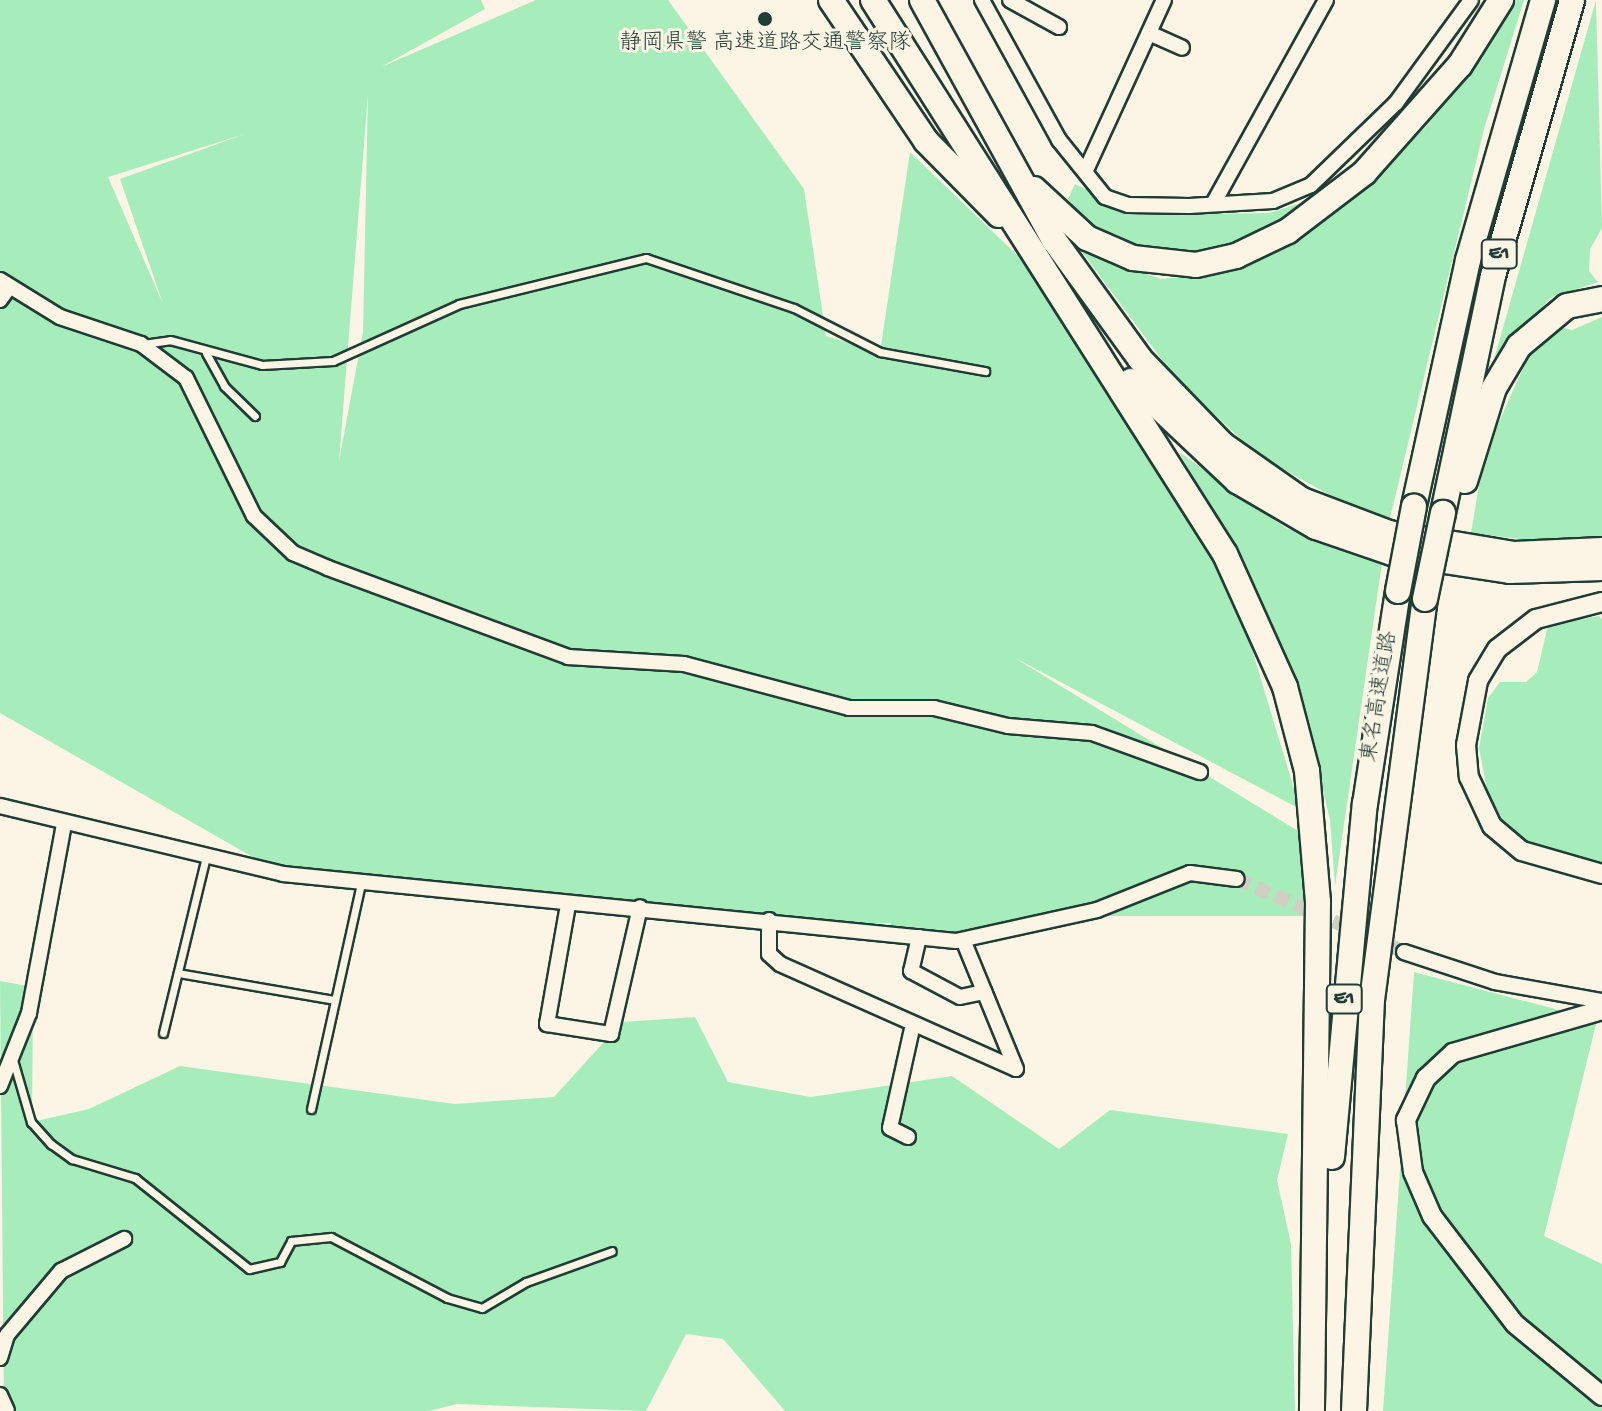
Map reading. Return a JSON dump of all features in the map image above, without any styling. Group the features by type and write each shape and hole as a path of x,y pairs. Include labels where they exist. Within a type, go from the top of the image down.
{"highway":[{"path":"831,0 926,141 1026,242"},
{"path":"873,0 1026,242 1086,329 1246,593 1285,687 1307,771 1319,1001 1312,1411"},
{"path":"922,0 1054,240 1140,359 1197,422 1279,487 1389,533 1514,554 1602,550"},
{"path":"1018,173 1108,250 1156,264 1236,256 1300,223 1364,173 1451,76 1501,0"},
{"name":"東名高速道路","path":"1324,1411 1346,969 1398,591 1468,260 1543,0"},
{"name":"東名高速道路","path":"1354,1411 1360,1174 1385,884 1433,599 1493,276 1572,0"},
{"path":"1450,514 1494,388 1519,346 1567,306 1602,299"},
{"path":"1086,329 1167,422 1237,481 1316,527 1392,553 1510,571 1602,568"}],"street":[{"path":"1010,0 1059,27"},
{"path":"1086,170 1164,0"},
{"path":"1213,204 1326,0"},
{"path":"990,4 1059,140 1105,197 1128,205 1273,201 1311,185 1396,103 1471,0"},
{"path":"1149,33 1182,48"},
{"path":"0,300 5,284 60,317 141,344 186,378 239,493 269,535 328,568 568,657 684,664 849,708 934,708 1008,726 1092,733 1200,772"},
{"path":"1602,602 1536,619 1497,649 1478,681 1466,745 1469,777 1492,826 1522,851 1602,874"},
{"path":"0,806 206,856 361,884 568,905 640,907 963,940 1097,910 1190,873 1237,879"},
{"path":"0,1086 29,1013 64,824"},
{"path":"568,905 547,1024 611,1034 640,907"},
{"path":"769,920 769,954 780,964 1016,1069 963,940"},
{"path":"919,937 911,971 960,997 984,992"},
{"path":"1404,952 1495,982 1602,1001"},
{"path":"1602,1010 1453,1053 1418,1089 1406,1120 1413,1172 1432,1216 1515,1324 1602,1396"},
{"path":"908,1137 890,1128 913,1024"},
{"path":"0,1358 7,1335 61,1271 124,1239"},
{"path":"0,1395 7,1411"}],"lane":[{"path":"141,344 170,340 206,353 273,365 333,361 498,291 646,258 794,308 880,352 985,371"},
{"path":"206,353 224,386 255,416"},
{"path":"163,1033 206,856"},
{"path":"311,1109 361,884"},
{"path":"178,973 335,1000"},
{"path":"12,1058 31,1122 51,1144 72,1159 135,1178 249,1269 280,1262 291,1241 331,1237 447,1298 482,1308 526,1282 612,1251"}],"green space":[{"path":"0,0 481,0 485,9 381,67 536,0 668,0 804,189 826,336 880,352 910,152 1070,306 1235,593 1300,809 1013,657 1303,834 1304,916 1048,916 966,939 890,933 891,923 799,924 283,874 0,713","holes":["368,94 363,332 339,461","245,134 120,179 163,304 108,177"]},
{"path":"1513,0 1524,0 1484,129 1390,518 1353,508 1258,455 1176,379 1080,249 1161,279 1192,276 1302,234 1426,127"},
{"path":"1596,0 1602,228 1590,249 1589,271 1598,282 1550,298 1491,370"},
{"path":"1075,184 1142,215 1269,213 1311,200 1241,244 1168,256 1112,241 1087,224 1068,199"},
{"path":"1602,317 1602,537 1561,544 1471,533 1484,455 1530,353 1557,326 1572,330"},
{"path":"1179,452 1286,528 1382,563 1335,886 1330,820 1300,693 1256,587"},
{"path":"1599,616 1602,619 1602,865 1530,846 1491,811 1479,748 1488,698 1500,682 1526,682 1537,672 1548,625"},
{"path":"1414,972 1597,1020 1544,1236 1602,1264 1602,1411 1383,1411"},
{"path":"0,981 33,987 32,1122 89,1109 180,1066 455,1104 554,1097 622,1022 695,1017 728,1082 811,1097 952,1076 1059,1149 1110,1110 1288,1134 1277,1180 1291,1244 1295,1411 785,1411 723,1339 686,1334 646,1411 457,1404 429,1411 4,1411"}],"tunnel":[{"path":"1237,879 1404,952"}],"place":[{"name":"静岡県警 高速道路交通警察隊","path":"765,19"}]}
